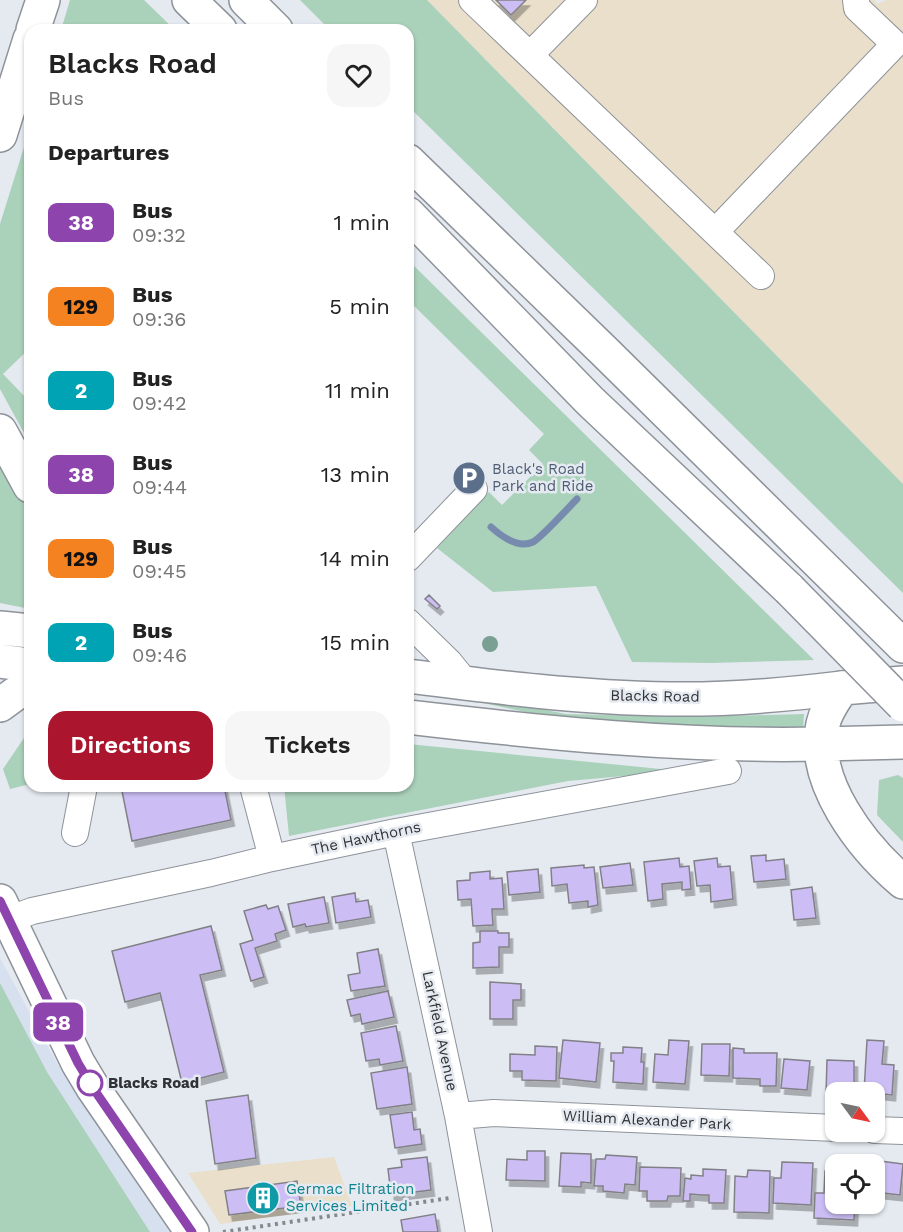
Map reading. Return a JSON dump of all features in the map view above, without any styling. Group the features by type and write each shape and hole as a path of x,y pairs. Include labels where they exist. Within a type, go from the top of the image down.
{"main road":[{"path":"35,24 43,0"},
{"path":"189,0 214,24"},
{"path":"246,0 270,24"},
{"path":"0,135 24,58"},
{"path":"414,167 893,636"},
{"path":"414,220 590,401 789,589 903,705"},
{"path":"0,431 24,475"},
{"path":"0,628 24,630"},
{"path":"0,661 24,663"},
{"name":"Blacks Road","path":"414,677 569,693 669,699 779,695 903,683"},
{"path":"842,688 823,724 820,744 826,776 838,804 854,828 873,853 903,882"},
{"path":"0,705 24,689"},
{"path":"414,718 553,734 715,745 903,742"},
{"path":"4,910 83,1071 192,1232"}],"street":[{"path":"472,0 760,276"},
{"path":"530,55 584,0"},
{"path":"715,232 895,44 858,8 855,0"},
{"path":"414,552 474,489"},
{"path":"414,628 449,662 466,683"},
{"name":"The Hawthorns","path":"4,910 32,911 396,832 728,771"},
{"path":"75,833 83,792"},
{"path":"255,792 272,858"},
{"name":"Larkfield Avenue","path":"396,832 458,1116 478,1232"},
{"name":"William Alexander Park","path":"458,1116 494,1113 825,1128"},
{"path":"885,1130 903,1131"}],"path":[{"path":"223,1232 472,1195"}],"shaded area":[{"path":"427,0 875,0 876,4 887,0 903,0 903,484"},
{"path":"0,958 58,1065 172,1232 0,1232"},
{"path":"334,1157 352,1206 220,1224 188,1173"}],"green space":[{"path":"70,0 144,0 169,24 63,24"},
{"path":"300,0 427,0 903,484 903,593 414,112 414,24 324,24"},
{"path":"24,147 24,354 3,374 24,396 24,433 0,389 0,224"},
{"path":"414,266 814,660 711,663 632,662 596,586 493,592 437,548 489,492 502,505 543,464 529,450 544,434 414,306"},
{"path":"0,452 24,496 24,608 0,603"},
{"path":"484,698 566,714 692,717 804,714 803,732 568,721 483,703"},
{"path":"24,738 24,786 10,789 3,769"},
{"path":"414,745 681,771 568,781 289,836 285,792 414,792"},
{"path":"898,775 903,778 903,842 877,815 879,780"},
{"path":"0,983 47,1072 150,1232 0,1232"}],"building":[{"path":"496,0 526,0 511,15"},
{"path":"429,595 440,606 437,609 425,599"},
{"path":"122,792 225,792 231,820 132,841"},
{"path":"766,855 766,861 784,859 786,879 754,882 751,856"},
{"path":"679,858 680,867 689,866 691,889 682,890 682,882 662,884 663,899 648,901 644,862"},
{"path":"717,858 718,867 730,866 733,899 711,902 710,885 697,886 694,861"},
{"path":"630,863 633,885 603,888 600,867"},
{"path":"584,865 584,868 594,867 598,905 588,907 588,901 569,903 567,884 552,886 551,868"},
{"path":"538,869 540,892 509,895 507,872"},
{"path":"490,871 490,879 502,878 504,909 492,909 493,925 473,926 471,899 458,900 457,881 470,880 470,873"},
{"path":"812,887 816,918 794,920 791,890"},
{"path":"355,893 356,902 368,900 371,917 336,923 332,897"},
{"path":"324,897 329,923 293,927 288,904"},
{"path":"266,905 268,909 278,906 286,930 275,934 277,941 255,948 264,977 251,981 240,944 253,940 244,911"},
{"path":"211,926 222,970 200,975 224,1072 182,1083 160,993 125,1002 112,951"},
{"path":"480,931 509,933 509,947 499,947 499,967 473,968 473,943 480,942"},
{"path":"378,949 385,986 351,991 348,975 360,973 357,953"},
{"path":"490,982 521,984 521,1000 513,1000 513,1019 490,1019"},
{"path":"388,991 394,1017 362,1024 360,1014 351,1016 347,1000"},
{"path":"396,1026 403,1061 380,1065 379,1059 366,1061 361,1033"},
{"path":"563,1040 600,1043 596,1082 559,1078"},
{"path":"669,1040 689,1041 685,1084 653,1082 655,1054 668,1055"},
{"path":"867,1040 884,1041 882,1064 894,1065 892,1095 885,1094 885,1082 865,1082"},
{"path":"702,1044 730,1044 729,1076 701,1075"},
{"path":"535,1046 557,1047 556,1081 522,1080 522,1071 510,1071 510,1054 535,1055"},
{"path":"623,1047 642,1048 643,1084 613,1082 614,1061 611,1061 611,1053 623,1053"},
{"path":"733,1048 744,1049 744,1053 777,1053 776,1086 760,1086 760,1079 733,1078"},
{"path":"784,1059 810,1061 807,1090 781,1088"},
{"path":"827,1060 854,1061 854,1082 826,1082"},
{"path":"407,1067 412,1104 377,1109 371,1073"},
{"path":"248,1095 256,1158 215,1164 206,1101"},
{"path":"412,1112 414,1130 420,1129 422,1144 395,1148 390,1115"},
{"path":"527,1151 545,1151 545,1181 506,1180 507,1159 527,1160"},
{"path":"561,1153 591,1154 591,1183 581,1182 581,1187 559,1186"},
{"path":"606,1155 637,1157 635,1185 625,1184 624,1193 603,1191 603,1186 594,1186 596,1159 605,1159"},
{"path":"427,1157 431,1190 391,1195 388,1169 402,1167 401,1160"},
{"path":"782,1162 813,1163 811,1205 773,1203 774,1178 781,1178"},
{"path":"885,1162 903,1164 900,1195 885,1193"},
{"path":"640,1167 681,1168 680,1196 668,1196 667,1201 647,1201 647,1191 639,1191"},
{"path":"703,1169 726,1170 724,1203 709,1203 709,1195 690,1194 690,1201 683,1201 685,1178 691,1179 691,1175 703,1176"},
{"path":"748,1170 770,1171 769,1213 734,1212 735,1176 747,1177"},
{"path":"825,1171 825,1214 854,1214 854,1220 814,1218 815,1193 824,1193"},
{"name":"Germac Filtration Services Limited","path":"297,1181 301,1206 229,1215 225,1191"},
{"path":"435,1214 438,1232 403,1232 401,1220"}],"waterway":[{"path":"491,527 505,538 516,543 527,544 537,539 577,499"}],"bus line":[{"name":"38","path":"0,901 78,1063 192,1232"}],"place":[{"name":"Black's Road Park and Ride","path":"469,478"},
{"name":"Blacks Road","path":"90,1083"},
{"name":"Germac Filtration Services Limited","path":"263,1198"}]}
